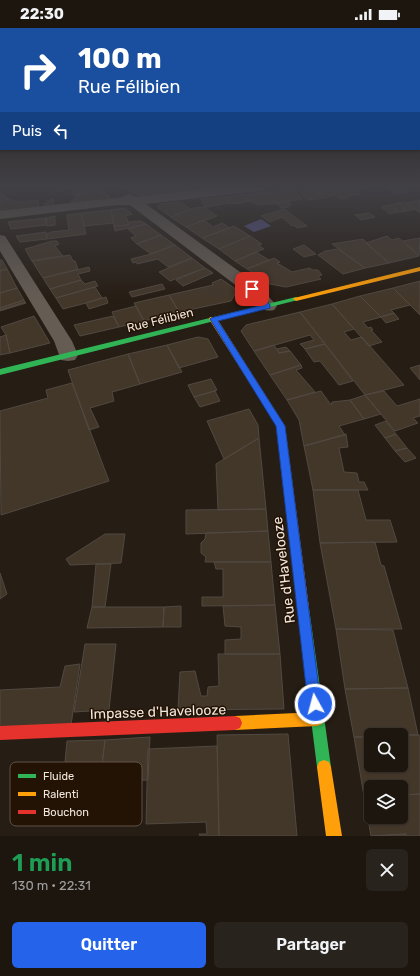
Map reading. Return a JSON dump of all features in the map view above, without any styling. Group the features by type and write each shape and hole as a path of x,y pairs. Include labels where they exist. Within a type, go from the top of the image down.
{"street":[{"path":"167,225 252,289 268,306"},
{"path":"0,239 63,341 68,355"},
{"name":"Rue Félibien","path":"0,372 420,269"},
{"name":"Rue d'Havelooze","path":"213,319 281,426 317,719 334,836"},
{"name":"Impasse d'Havelooze","path":"0,733 317,719"}],"shaded area":[{"path":"269,225 271,226 254,232 244,226"}],"building":[{"path":"9,225 46,225 46,225 11,229"},
{"path":"68,225 84,225 86,234 47,239 47,234 51,232 69,230"},
{"path":"114,225 129,225 114,226"},
{"path":"143,225 115,231 114,226"},
{"path":"147,225 161,235 137,244 131,238 136,236 128,229"},
{"path":"183,225 192,225 186,227"},
{"path":"192,225 210,225 213,227 218,225 225,225 230,228 202,238 186,227"},
{"path":"291,225 307,226 297,228 294,225"},
{"path":"234,226 250,236 219,249 202,238"},
{"path":"46,232 47,239 20,242 16,236"},
{"path":"161,235 175,245 151,254 137,244"},
{"path":"250,236 262,244 258,245 264,249 235,261 219,249"},
{"path":"387,236 392,240 399,238 419,256 389,263 366,243"},
{"path":"420,238 419,256 403,241"},
{"path":"363,239 389,263 365,268 332,244"},
{"path":"52,241 57,241 59,244 55,246 63,256 32,261 25,249"},
{"path":"175,245 192,258 168,267 158,259 137,264 137,262 133,263 131,259 151,254"},
{"path":"304,245 316,254 304,257 293,249"},
{"path":"338,249 365,268 343,274 318,255 325,251"},
{"path":"256,252 269,260 247,269 235,261"},
{"path":"70,255 73,261 75,261 78,269 43,278 32,261"},
{"path":"192,258 205,268 170,281 159,272"},
{"path":"274,258 280,262 277,263 292,272 310,268 312,270 318,270 322,275 318,276 321,279 286,287 270,284 247,269"},
{"path":"0,260 2,260 7,269 0,271"},
{"path":"89,267 90,271 78,274 81,280 50,289 43,278"},
{"path":"205,268 213,273 183,286 176,280"},
{"path":"7,269 17,288 0,293 0,271"},
{"path":"221,279 237,290 231,301 179,312 169,295 213,285 212,283"},
{"path":"81,280 85,284 95,281 98,286 56,298 50,289"},
{"path":"420,281 420,315 393,288"},
{"path":"162,284 165,289 132,297 129,292"},
{"path":"95,287 102,298 63,309 56,298"},
{"path":"17,288 24,300 0,308 0,293"},
{"path":"393,288 410,305 391,310 394,313 381,317 360,296"},
{"path":"169,295 179,312 144,321 134,303"},
{"path":"360,296 381,317 363,322 368,328 371,327 373,330 371,330 382,342 369,346 332,304"},
{"path":"106,297 108,303 89,309 86,303"},
{"path":"24,300 25,302 0,310 0,308"},
{"path":"25,302 26,303 0,311 0,310"},
{"path":"332,304 354,329 344,332 351,340 362,337 404,385 365,395 300,312"},
{"path":"136,306 144,321 119,327 112,312"},
{"path":"300,312 325,344 305,349 300,344 314,340 310,335 254,351 241,331 246,325"},
{"path":"394,313 399,319 386,323 381,317"},
{"path":"34,316 50,343 10,353 6,335 1,327"},
{"path":"113,316 119,327 80,336 74,325"},
{"path":"6,335 10,353 0,355 0,337"},
{"path":"198,337 208,339 218,357 179,368 167,345"},
{"path":"325,344 353,381 339,385 320,361 314,362 305,349"},
{"path":"167,345 182,372 140,384 128,354"},
{"path":"274,345 279,353 290,351 301,365 270,375 254,351"},
{"path":"286,347 290,351 279,353 277,349"},
{"path":"128,354 140,384 112,392 114,401 90,408 99,427 89,430 68,370"},
{"path":"301,365 302,368 296,370 315,392 287,400 270,375"},
{"path":"420,365 420,380 410,368"},
{"path":"211,379 217,390 194,397 188,385"},
{"path":"72,383 109,481 1,515 0,411 48,398 46,390"},
{"path":"215,391 220,401 200,407 194,397"},
{"path":"321,391 331,405 332,402 350,400 364,419 339,426 345,435 304,446 299,420 287,400"},
{"path":"384,391 397,406 420,399 420,416 413,418 418,423 395,431 365,395"},
{"path":"365,395 381,414 364,419 350,400"},
{"path":"249,409 258,425 259,438 224,459 207,421"},
{"path":"386,421 396,434 385,438 375,425"},
{"path":"346,434 348,447 339,448 344,472 357,473 359,482 364,482 368,490 313,490 304,446"},
{"path":"396,434 407,448 395,451 385,438"},
{"path":"259,438 266,509 218,510 216,464"},
{"path":"407,448 416,458 405,462 395,451"},
{"path":"313,490 358,490 366,520 390,520 397,542 320,543"},
{"path":"266,509 268,531 186,534 186,510"},
{"path":"268,531 271,562 205,562 206,557 201,553 201,543 205,539 206,533"},
{"path":"105,534 125,534 121,563 70,565 66,559"},
{"path":"375,542 381,565 384,566 402,629 336,629 320,543"},
{"path":"214,562 271,562 275,605 202,606 202,597 223,597 223,569 216,569"},
{"path":"96,564 111,564 105,607 92,607"},
{"path":"0,573 7,594 0,599"},
{"path":"275,605 280,654 225,654 225,640 241,639 241,627 225,626 223,606"},
{"path":"181,606 181,627 163,627 164,607"},
{"path":"92,607 164,607 163,627 87,628"},
{"path":"336,629 393,630 408,688 345,689"},
{"path":"85,644 116,644 109,710 74,712"},
{"path":"218,654 280,654 284,709 178,710 180,672 195,671 201,696 207,696 208,687 219,686"},
{"path":"80,664 71,725 0,729 0,690 60,687 65,666"},
{"path":"408,688 418,735 408,735 408,728 364,728 364,737 354,737 345,689"},
{"path":"288,734 297,836 219,836 217,735"},
{"path":"408,735 420,735 420,794 408,795 408,780 364,780 364,796 354,737 364,737 364,772 408,772"},
{"path":"150,737 148,780 142,780 142,762 102,762 105,740"},
{"path":"105,740 102,762 65,762 67,741"},
{"path":"217,746 219,836 200,836 199,834 207,834 206,822 146,824 148,749"},
{"path":"420,794 420,836 406,836 406,834 371,836 369,824 408,824 408,795"},
{"path":"406,834 406,836 371,836"}],"traffic: fast":[{"path":"0,372 296,299"},
{"path":"303,608 324,767"}],"traffic: slow":[{"path":"296,299 420,269"},
{"path":"213,319 281,426 303,608"},
{"path":"235,723 317,719"},
{"path":"324,767 334,836"}],"traffic: jam":[{"path":"0,733 235,723"}],"route":[{"path":"252,289 268,306 213,319 281,426 315,704"}]}
